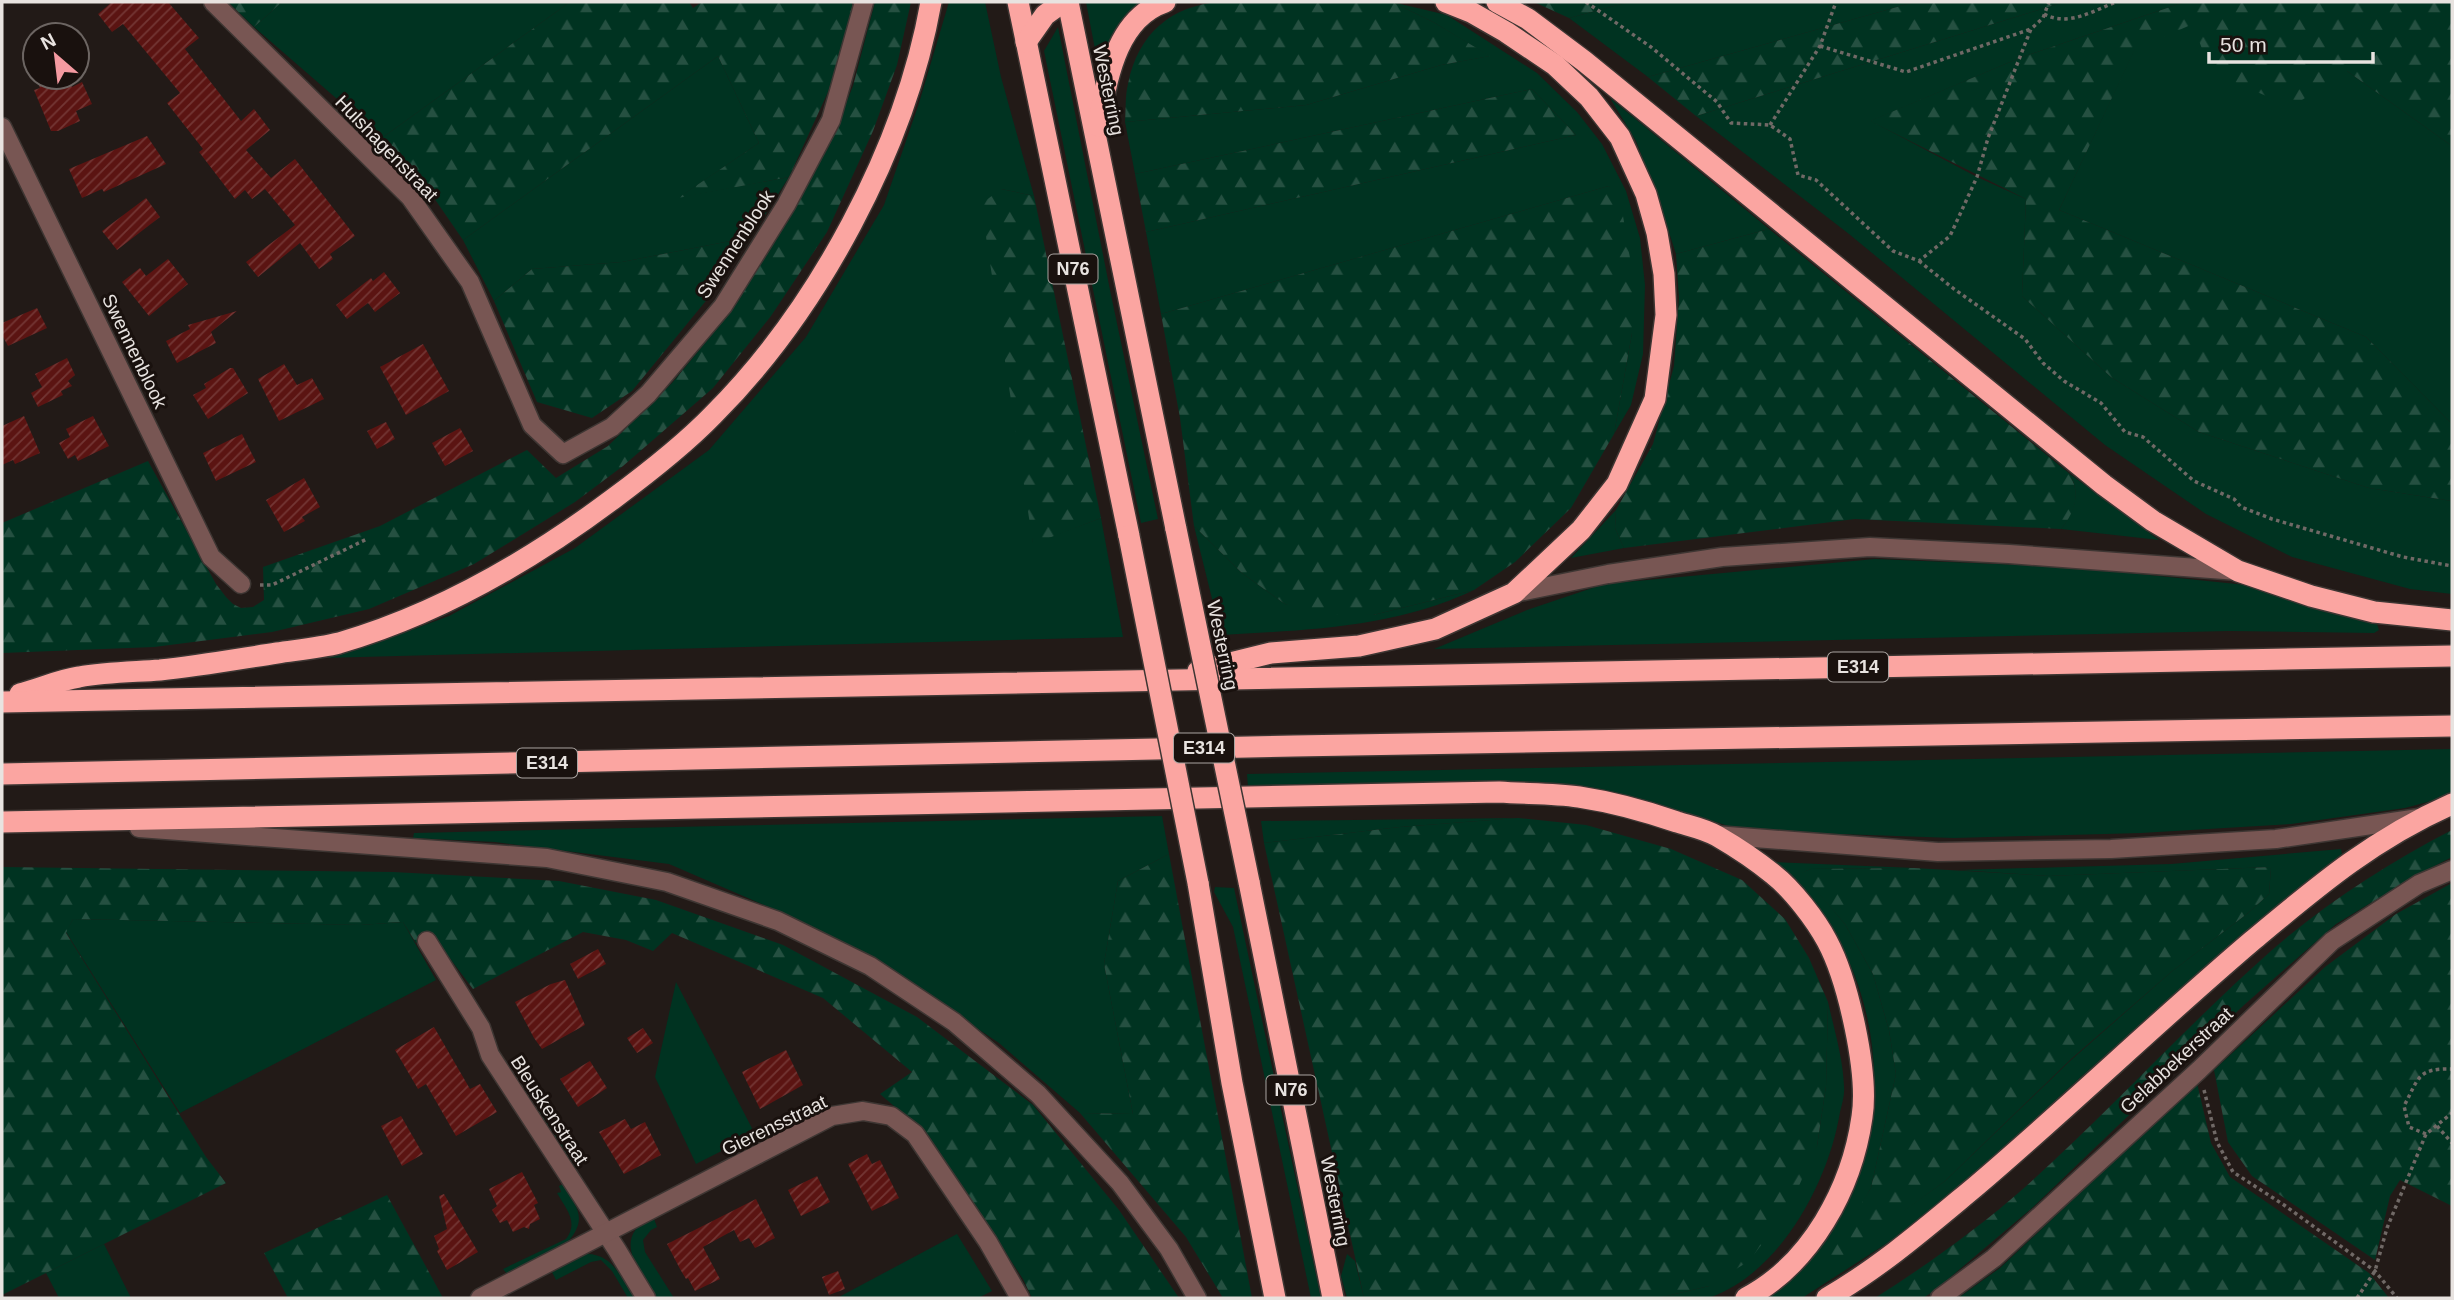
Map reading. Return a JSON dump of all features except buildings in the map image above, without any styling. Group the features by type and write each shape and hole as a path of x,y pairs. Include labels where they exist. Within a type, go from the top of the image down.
{"highway":[{"path":"2,701 78,677 187,668 336,644 409,619 484,584 566,534 636,482 713,415 768,352 822,274 874,179 902,111 923,47 931,2"},
{"name":"N76","path":"1018,2 1198,883 1232,1083 1275,1298"},
{"path":"1026,42 1045,15 1065,2"},
{"name":"Westerring","path":"1065,2 1096,135 1333,1298"},
{"path":"1096,135 1115,54 1137,19 1155,5 1166,2"},
{"path":"1160,680 1271,653 1359,646 1434,629 1514,593 1581,530 1617,484 1655,399 1667,315 1664,274 1646,194 1620,137 1589,97 1556,65 1506,32 1471,12 1446,2"},
{"path":"1497,2 1528,19 1683,140 2104,485 2153,521 2238,571 2311,596 2374,612 2452,620"},
{"name":"E314","path":"2,701 2452,656"},
{"name":"E314","path":"2,774 1294,746 2452,726"},
{"path":"2,821 1499,792 1577,797 1645,811 1715,835 1776,876 1804,907 1827,941 1853,1016 1861,1064 1863,1114 1855,1153 1839,1198 1801,1254 1764,1289 1746,1298"},
{"path":"1827,1298 1925,1229 2024,1145 2201,985 2327,878 2370,847 2422,817 2452,804"}],"street":[{"name":"Hulshagenstraat","path":"213,2 410,197 470,282 532,425 563,454"},
{"name":"Swennenblook","path":"563,454 612,427 648,394 723,306 786,205 831,120 864,2"},
{"name":"Swennenblook","path":"2,127 211,557 241,584"},
{"path":"1514,593 1608,574 1722,557 1870,547 2238,571"},
{"path":"1715,835 1938,852 2111,849 2276,839 2422,817"},
{"path":"55,821 547,858 667,882 778,921 870,966 954,1022 1038,1094 1120,1183 1169,1249 1198,1298"},
{"name":"Gelabbekerstraat","path":"1940,1298 1994,1258 2199,1070 2332,941 2420,884 2452,870"},
{"name":"Bleuskenstraat","path":"427,941 481,1028 490,1055 646,1298"},
{"name":"Gierensstraat","path":"480,1298 832,1116 863,1111 891,1116 915,1134 988,1242 1020,1298"}],"path":[{"path":"1586,2 1651,47 1717,102 1731,123 1770,125 1790,139 1798,175 1816,180 1893,251 1919,261 2025,339 2043,363 2064,381 2101,402 2125,432 2143,437 2194,481 2234,499 2241,507 2273,519 2403,557 2452,566"},
{"path":"1770,125 1820,46 1836,2"},
{"path":"1919,261 1950,236 1977,177 1988,138 2031,29 2044,14 2049,2"},
{"path":"2044,14 2056,20 2074,18 2116,2"},
{"path":"1820,46 1906,72 2031,29"},
{"path":"241,584 272,585 367,539"},
{"path":"2426,1135 2409,1127 2404,1107 2419,1077 2431,1069 2452,1069"},
{"path":"2199,1070 2217,1142 2234,1172 2375,1271 2397,1298"},
{"path":"2357,1298 2375,1271 2387,1228 2426,1135 2452,1113"},
{"path":"2437,1126 2452,1143"}],"green space":[{"path":"228,2 282,2 254,27"},
{"path":"282,2 570,2 382,138 254,27"},
{"path":"570,2 689,2 693,8 702,2 852,2 852,13 828,92 789,177 678,198 759,143 718,56 463,240 421,179 382,138"},
{"path":"875,2 911,2 897,65 873,131 827,232 771,316 713,388 623,466 575,502 474,564 369,609 272,632 154,647 2,653 2,523 148,461 216,584 233,604 241,608 253,607 264,600 263,567 380,526 527,450 556,478 608,446 672,383 720,325 778,235 829,146 853,86"},
{"path":"949,2 985,2 1001,77 1034,196 1001,189 1033,543 1101,518 1123,637 324,658 325,653 395,636 449,616 575,548 709,450 806,337 884,205 919,103"},
{"path":"1086,2 1145,2 1101,65 1098,65"},
{"path":"1392,2 1447,15 1537,73 1577,112 1602,144 1626,191 1640,238 1645,285 1643,354 1631,405 1614,434 1632,333 1609,186 1161,314 1146,232 1576,135 1532,89 1135,174 1125,122 1306,105 1441,65 1489,56 1433,22"},
{"path":"1392,2 1433,22 1490,56 1441,65 1306,105 1125,122 1127,89 1133,66 1149,37 1172,16 1203,4"},
{"path":"1534,2 1629,2 1569,18"},
{"path":"1629,2 1915,2 1648,77 1569,18"},
{"path":"1915,2 2064,2 1696,116 1648,77"},
{"path":"2064,2 2185,2 2022,57 1871,121 1977,177 2026,199 2022,296 2111,377 2199,432 2369,488 2452,501 2452,594 2410,589 2292,557 2206,514 2105,445 1849,234 1696,116"},
{"path":"2185,2 2452,2 2452,146 2347,71 2291,107 2210,71 2193,24 2135,49 2059,210 2366,337 2452,424 2452,501 2369,488 2199,432 2111,377 2022,296 2026,199 1870,121 2022,57"},
{"path":"2193,23 2347,71 2452,146 2452,424 2366,337 2059,210 2135,48"},
{"path":"1058,27 1158,519 1141,523 1044,51"},
{"path":"718,56 759,143 680,197 789,177 751,237 622,262 532,269 494,301 463,240"},
{"path":"1532,89 1576,135 1146,232 1135,174"},
{"path":"1610,98 1769,229 1676,254 1636,141"},
{"path":"1609,186 1623,216 1633,276 1632,333 1614,434 1571,508 1515,562 1474,590 1373,615 1320,614 1285,604 1242,573 1194,526 1180,418 1161,314"},
{"path":"1001,189 1034,196 1101,518 1033,544 981,204"},
{"path":"1769,229 2070,474 2075,489 2075,503 2061,529 1855,519 1624,548 1615,528 1616,510 1653,444 1674,366 1679,298 1676,254"},
{"path":"751,237 709,297 632,391 592,418 537,402 494,301 532,269 622,262"},
{"path":"2070,474 2159,540 2061,529 2074,503 2075,489"},
{"path":"1616,510 1615,528 1624,548 1571,558"},
{"path":"1194,526 1242,573 1285,604 1373,615 1474,590 1444,603 1381,620 1318,629 1221,635"},
{"path":"1875,559 2072,567 2246,585 2300,604 2377,624 2379,630 2374,633 2229,631 1434,649 1527,610 1604,584"},
{"path":"2452,749 2452,792 2405,808 2291,824 2141,833 1954,838 1811,833 1729,826 1633,798 1554,784 1248,787 1247,774"},
{"path":"1162,816 1169,854 1118,881 1104,964 1133,1114 1080,1113 999,1043 888,969 785,914 669,864 495,842 413,838 414,833"},
{"path":"1518,818 1400,827 1264,843 1261,821"},
{"path":"1518,818 1586,825 1671,849 1742,880 1785,919 1809,958 1828,1002 1826,1086 1817,1146 1788,1210 1749,1261 1709,1286 1658,1298 1364,1298 1264,843 1400,827"},
{"path":"2452,830 2452,857 2336,924 2244,1005 2032,1208 1934,1291 1923,1298 1875,1298 1951,1246 2024,1188 2272,950 2358,885"},
{"path":"2341,849 2342,854 2294,892 2082,1076 1969,1180 1906,1231 1802,1298 1765,1298 1808,1258 1841,1212 1862,1161 1873,1107 1873,1051 1862,996 1840,943 1808,894 1773,862 1914,868 1811,869 1802,873 1845,924 1873,974 1889,1030 1896,1074 1871,1188 1853,1220 1903,1211 1945,1181 2070,1061 2171,972 2269,894 2271,867 2049,876 1958,870 2171,864"},
{"path":"1169,854 1252,1298 1223,1298 1186,1237 1080,1113 1133,1114 1104,964 1118,881"},
{"path":"2,867 393,872 559,881 656,900 783,945 917,1017 1033,1105 1119,1210 1179,1298 1032,1298 1023,1279 929,1136 880,1094 912,1072 823,998 672,933 653,951 626,940 583,932 473,989 433,936 416,943 403,922 360,925 73,919 66,933 206,1157 226,1183 2,1295"},
{"path":"2271,867 2269,894 2171,972 2071,1059 1945,1181 1834,1262 1828,1258 1871,1188 1896,1074 1889,1030 1873,974 1845,924 1801,873 1811,869 1914,868 2049,876"},
{"path":"2452,883 2452,1206 2400,1180 2390,1196 2375,1260 2252,1176 2228,1142 2214,1070 2325,967 2396,914"},
{"path":"1215,887 1234,888 1321,1298 1311,1298 1233,927 1214,892"},
{"path":"73,919 360,925 403,922 436,980 180,1113 66,932"},
{"path":"676,982 755,1134 696,1164 655,1077"},
{"path":"1828,1002 1842,1065 1844,1096 1825,1167 1798,1221 1780,1246 1736,1285 1711,1297 1658,1298 1709,1286 1817,1146 1826,1086"},
{"path":"2197,1083 2211,1143 2230,1177 2369,1273 2389,1298 1958,1298 2000,1268"},
{"path":"542,1099 579,1154 578,1163 572,1170 537,1114"},
{"path":"563,1184 578,1213 578,1226 574,1234 568,1242 507,1274 503,1269 566,1239 570,1233 571,1221 557,1193 561,1192 559,1186"},
{"path":"387,1195 443,1298 288,1298 264,1253"},
{"path":"653,1216 657,1227 643,1240 645,1252 674,1298 657,1298 632,1255 633,1234"},
{"path":"957,1234 992,1291 978,1298 837,1298"},
{"path":"104,1244 131,1298 59,1298 46,1273"},
{"path":"587,1254 604,1258 610,1263 634,1298 628,1298 612,1271 601,1260 591,1262 556,1280 552,1272"},
{"path":"1347,1254 1355,1261 1364,1298 1347,1298 1341,1276"}]}
